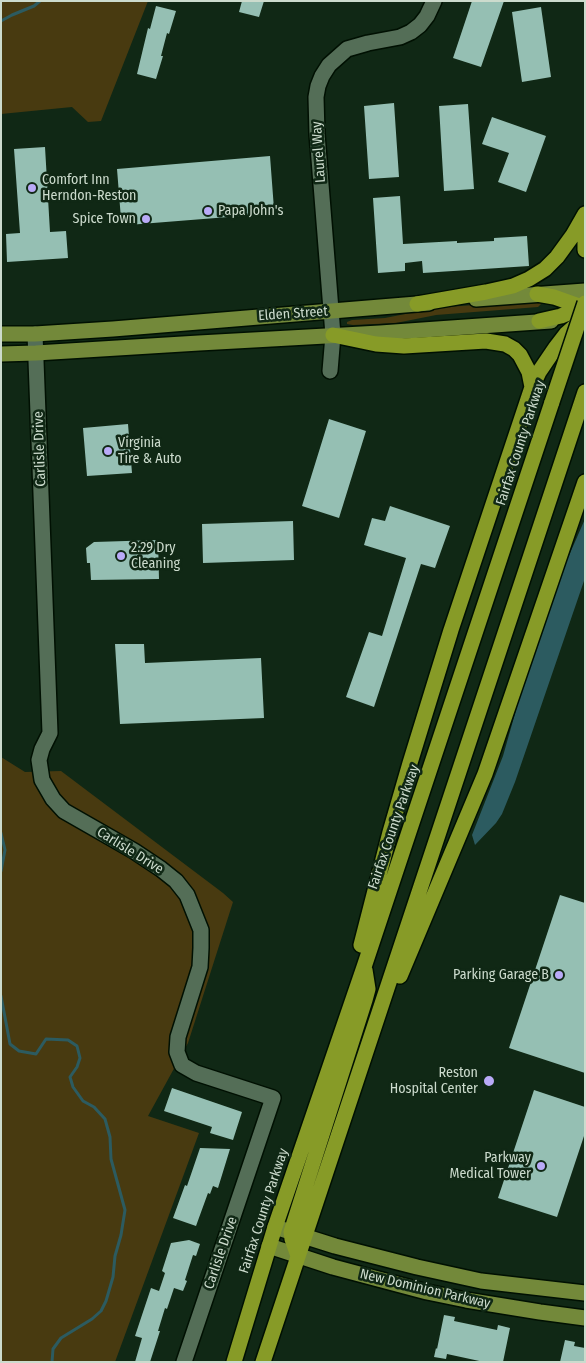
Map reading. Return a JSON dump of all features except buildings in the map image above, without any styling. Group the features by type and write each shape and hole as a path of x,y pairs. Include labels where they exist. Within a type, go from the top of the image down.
{"highway":[{"path":"417,304 513,286 529,279 557,257 574,235 585,214"},
{"path":"585,234 585,250"},
{"path":"537,294 554,297 585,310"},
{"path":"539,322 585,310"},
{"path":"330,1065 379,881 390,832 410,763 532,387 539,372 556,347 585,310"},
{"name":"Fairfax County Parkway","path":"234,1362 275,1227 364,968 552,402 585,310"},
{"path":"333,335 376,344 404,346 486,341 505,344 520,355 529,372 532,387"},
{"path":"298,1234 357,1076 583,397"},
{"path":"357,1076 485,774 585,482"},
{"path":"263,1362 298,1256 298,1234 368,989 364,968"}],"main road":[{"name":"Elden Street","path":"1,334 35,334 585,290"},
{"name":"Elden Street","path":"1,354 539,322"},
{"name":"New Dominion Parkway","path":"275,1227 335,1246 481,1281 585,1293"},
{"name":"New Dominion Parkway","path":"269,1246 334,1267 427,1292 531,1311 585,1318"}],"street":[{"name":"Laurel Way","path":"330,372 333,335 316,125 318,86 329,65 347,49 400,37 411,32 428,16 434,1"},
{"name":"Carlisle Drive","path":"35,334 50,733 39,760 42,780 53,799 64,811 134,851 161,869 176,882 187,896 201,930 201,948 200,967 178,1037 177,1052 182,1065 196,1072 273,1098 184,1362"}],"shaded area":[{"path":"1,1 148,1 101,121 88,122 72,107 1,114"},
{"path":"538,300 541,304 538,307 436,315 396,323 347,324 347,322 352,320 385,318 435,308"},
{"path":"1,757 25,772 61,771 233,902 188,1043 148,1116 199,1133 115,1362 1,1362"}],"water":[{"path":"585,519 585,578 515,782 502,814 475,845 472,835 503,756 522,689 563,569"}],"waterway":[{"path":"1,21 34,6 40,1"},
{"path":"1,833 5,850 1,871"},
{"path":"1,996 10,1044 19,1051 36,1054 46,1039 68,1040 77,1046 80,1058 77,1067 70,1077 73,1087 83,1101 94,1107 105,1119 110,1137 111,1159 125,1210 115,1256 113,1277 106,1301 101,1311 92,1319 61,1338 53,1349 52,1362"}],"place":[{"name":"Comfort Inn Herndon-Reston","path":"32,188"},
{"name":"Papa John's","path":"208,211"},
{"name":"Spice Town","path":"146,219"},
{"name":"Virginia Tire & Auto","path":"108,451"},
{"name":"2.29 Dry Cleaning","path":"121,556"},
{"name":"Parking Garage B","path":"559,975"},
{"name":"Reston Hospital Center","path":"489,1081"},
{"name":"Parkway Medical Tower","path":"541,1166"}]}
